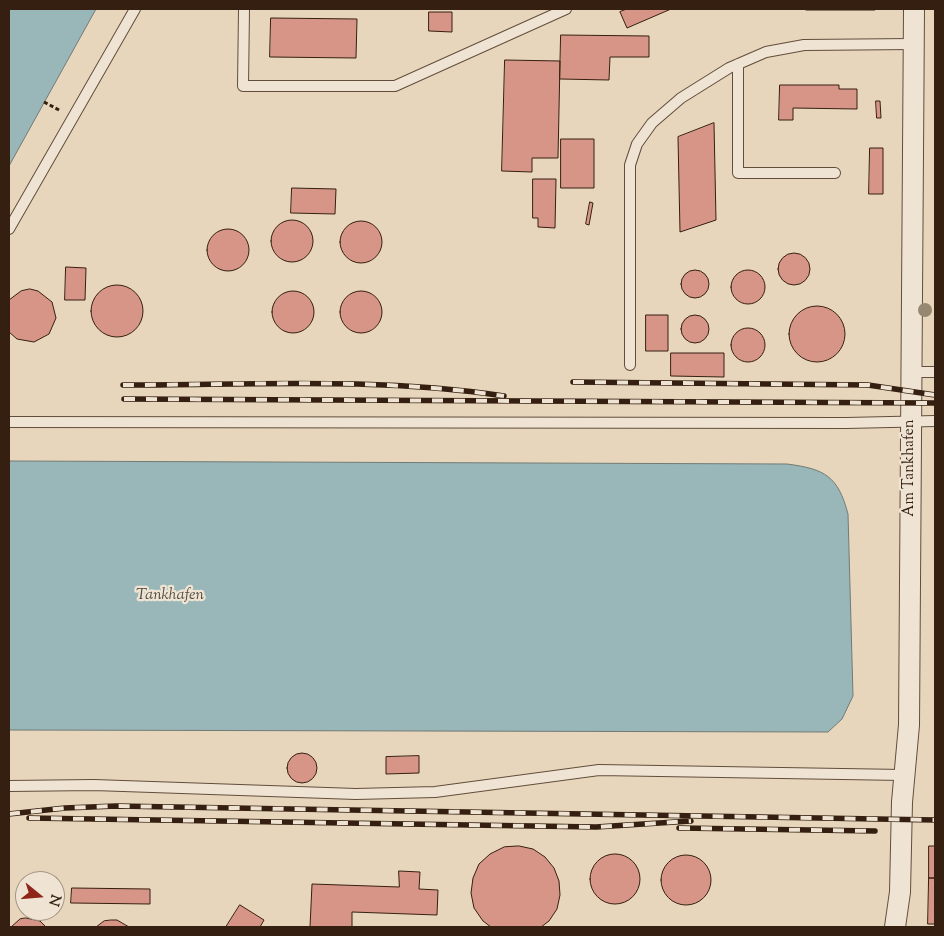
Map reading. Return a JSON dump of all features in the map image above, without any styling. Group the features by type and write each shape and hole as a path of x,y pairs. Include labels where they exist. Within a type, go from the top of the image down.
{"street":[{"name":"Am Tankhafen","path":"895,927 900,892 903,775 908,725 914,9"}],"lane":[{"path":"9,229 135,9"},
{"path":"244,9 243,86 395,86 566,9"},
{"path":"630,365 630,165 638,144 652,123 681,98 738,64 766,52 804,45 913,44"},
{"path":"738,64 738,173 835,173"},
{"path":"911,372 935,372"},
{"path":"9,422 846,423 935,421"},
{"path":"9,786 94,785 356,794 435,792 599,770 903,775"}],"path":[{"path":"44,102 61,111"}],"water":[{"path":"9,9 96,9 9,166"},
{"name":"Tankhafen","path":"9,461 787,464 811,469 820,472 834,483 840,491 848,514 853,696 842,719 828,732 9,730"}],"building":[{"path":"627,9 671,9 627,28 620,12"},
{"path":"875,9 875,10 806,10"},
{"path":"429,12 452,12 452,32 429,31"},
{"path":"271,18 357,19 356,58 270,57"},
{"path":"561,35 649,36 649,57 610,57 609,80 560,79"},
{"path":"505,60 560,61 558,158 532,158 532,172 502,171"},
{"path":"780,85 839,85 839,89 857,89 857,109 793,108 793,120 779,120"},
{"path":"876,101 880,101 881,118 877,118"},
{"path":"714,123 716,220 680,232 678,137"},
{"path":"561,139 594,139 594,188 561,188"},
{"path":"870,148 883,148 883,194 869,194"},
{"path":"533,179 556,179 555,228 538,227 538,218 533,218"},
{"path":"292,188 336,189 335,214 291,213"},
{"path":"590,202 593,203 589,225 586,224"},
{"path":"292,220 307,226 313,241 307,256 292,262 277,256 271,241 277,226"},
{"path":"361,221 376,227 382,242 376,257 361,263 346,257 340,242 346,227"},
{"path":"228,229 243,235 249,250 243,265 228,271 213,265 207,250 213,235"},
{"path":"794,253 800,254 805,258 809,263 809,275 805,280 800,284 794,285 788,284 783,280 779,275 778,269 779,263 783,258 788,254"},
{"path":"66,267 86,268 85,300 65,300"},
{"path":"695,270 705,274 709,284 705,294 695,298 685,294 681,284 685,274"},
{"path":"748,270 755,271 760,275 764,280 764,294 760,299 755,303 748,304 741,303 736,299 732,294 731,287 732,280 736,275 741,271"},
{"path":"112,285 122,285 136,292 143,306 143,316 136,330 122,337 112,337 102,333 95,326 91,316 91,306 95,296 102,289"},
{"path":"30,289 38,291 52,302 56,318 49,334 34,342 17,339 9,332 9,300 21,291"},
{"path":"293,291 308,297 314,312 308,327 293,333 278,327 272,312 278,297"},
{"path":"361,291 376,297 382,312 376,327 361,333 346,327 340,312 346,297"},
{"path":"817,306 837,314 845,334 837,354 817,362 797,354 789,334 797,314"},
{"path":"646,315 668,315 668,351 646,351"},
{"path":"695,315 705,319 709,329 705,339 695,343 685,339 681,329 685,319"},
{"path":"748,328 755,329 760,333 764,338 764,352 760,357 755,361 748,362 741,361 736,357 732,352 731,345 732,338 736,333 741,329"},
{"path":"671,353 724,353 724,377 671,376"},
{"path":"302,753 308,754 316,762 316,774 308,782 302,783 296,782 288,774 287,768 288,762 296,754"},
{"path":"419,756 419,773 386,774 386,757"},
{"path":"519,846 533,849 545,857 554,868 559,881 560,895 557,909 549,921 541,927 491,927 483,921 474,908 471,893 473,878 479,864 490,854 504,847"},
{"path":"929,846 935,846 935,878 929,878"},
{"path":"610,854 620,854 633,861 640,874 640,884 633,897 620,904 610,904 601,900 594,893 590,884 590,874 594,865 601,858"},
{"path":"681,855 691,855 704,862 711,875 711,885 704,898 691,905 681,905 672,901 665,894 661,885 661,875 665,866 672,859"},
{"path":"399,871 420,872 419,889 438,890 437,915 352,912 352,927 310,927 312,884 399,887"},
{"path":"929,878 935,878 935,924 928,924"},
{"path":"72,888 150,889 150,904 71,903"},
{"path":"240,905 264,920 260,927 226,927"},
{"path":"117,920 129,927 96,927 104,921"},
{"path":"18,921 40,921 46,927 11,927"}],"railway":[{"path":"573,382 868,385 935,395"},
{"path":"123,385 361,384 457,390 504,396"},
{"path":"124,399 935,403"},
{"path":"9,814 65,808 116,806 935,820"},
{"path":"29,818 596,827 691,821"},
{"path":"679,828 875,831"}]}
